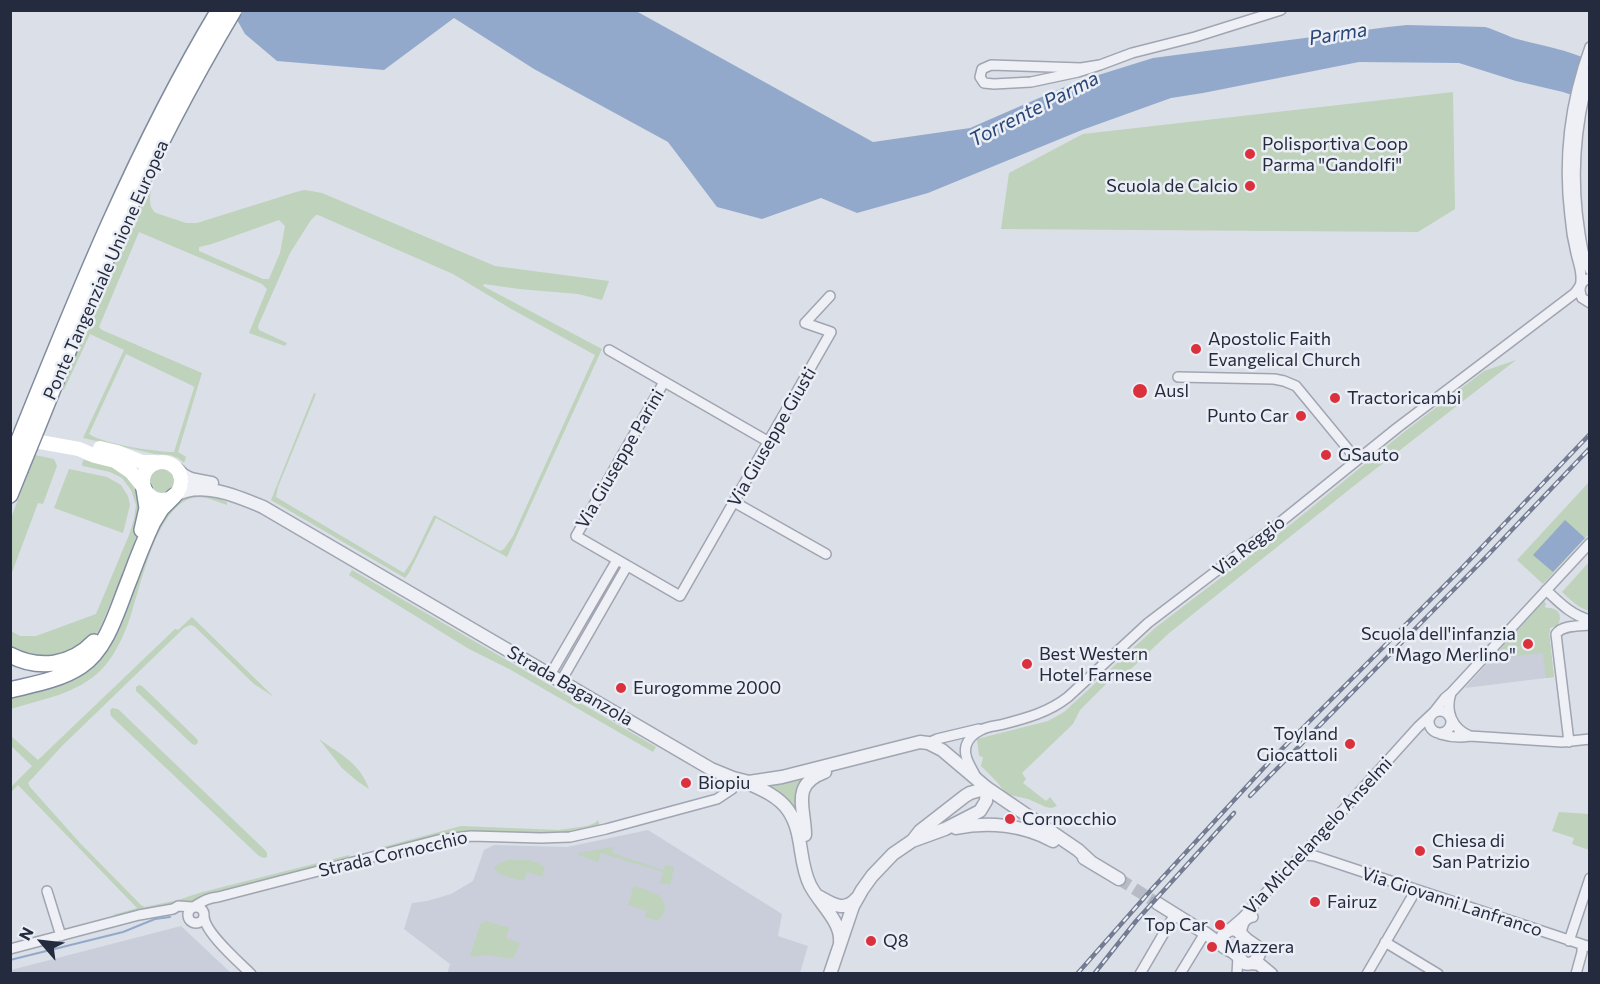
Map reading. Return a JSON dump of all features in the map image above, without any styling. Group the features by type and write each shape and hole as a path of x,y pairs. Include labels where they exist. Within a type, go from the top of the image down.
{"highway":[{"path":"11,494 15,466 84,279 116,206 160,116 219,10"},
{"name":"Ponte Tangenziale Unione Europea","path":"15,466 132,202 185,96 234,10"},
{"path":"10,655 30,663 57,663 70,660 96,640 109,617 142,530 147,508 144,489"},
{"path":"10,690 60,676 81,666 91,657 111,624 153,522 161,509 174,496"}],"main road":[{"name":"Strada Baganzola","path":"40,442 79,449 121,465 134,475 150,496 159,500 174,496"},
{"name":"Strada Baganzola","path":"79,449 109,450 145,463 167,462 178,470"},
{"path":"144,489 142,483 144,473 155,462"},
{"path":"174,496 181,482 178,470"}],"street":[{"path":"1100,65 1081,68 991,65 982,69 980,77 982,81 991,84 1028,82 1078,72 1100,65 1132,53 1216,32 1281,10"},
{"path":"1589,303 1582,298 1580,292 1581,276 1572,231 1571,117 1579,80 1590,47"},
{"path":"1590,72 1579,122 1571,179 1585,258 1590,270"},
{"name":"Via Reggio","path":"982,729 1039,714 1063,702 1148,623 1278,524 1415,413 1575,292 1583,282 1590,278"},
{"name":"Via Giuseppe Giusti","path":"627,566 680,596 831,332 805,323 830,297"},
{"path":"1556,306 1589,303"},
{"path":"609,350 769,442"},
{"path":"1178,377 1274,379 1296,386 1357,460"},
{"name":"Via Giuseppe Parini","path":"617,560 576,536 664,382"},
{"name":"Strada Baganzola","path":"178,470 186,478 216,484 233,495 284,519 711,769 771,795 785,806 795,824 807,876 839,930 841,937 839,947"},
{"name":"Strada Baganzola","path":"174,496 194,489 233,495"},
{"path":"734,502 826,554"},
{"name":"Via Michelangelo Anselmi","path":"1228,930 1245,915 1590,543"},
{"path":"617,560 627,566 556,678 617,560"},
{"path":"1546,590 1573,614 1590,620"},
{"path":"1560,603 1565,618 1556,636 1569,742"},
{"path":"1560,630 1590,625"},
{"path":"1451,693 1448,707 1450,717 1452,723 1450,729 1438,734 1431,730 1429,719 1432,714 1442,711 1447,713 1450,717 1458,729 1470,736"},
{"path":"928,743 982,729"},
{"path":"815,893 829,902 842,906 852,904 869,879 895,852 912,841 944,829 982,809 986,801 983,784 969,764 965,751 969,740 982,729"},
{"name":"Via Michelangelo Anselmi","path":"1406,741 1424,732 1455,737 1569,742 1590,739"},
{"path":"741,781 782,777 920,742 928,743 942,750 983,784 1078,850 1091,862"},
{"path":"802,853 805,831 801,800 804,787 816,776 851,760"},
{"name":"Strada Cornocchio","path":"10,949 139,915 180,906 193,907 204,899 450,838 483,835 563,837 606,830 717,799 741,781"},
{"path":"912,841 921,830 983,784"},
{"path":"944,829 979,825 1017,828 1046,837 1119,879"},
{"path":"1312,843 1310,852 1315,856"},
{"path":"1296,860 1306,855 1315,856"},
{"name":"Via Giovanni Lanfranco","path":"1315,856 1586,946"},
{"path":"1569,940 1590,878"},
{"path":"1367,974 1416,890"},
{"path":"47,891 61,936"},
{"path":"191,921 199,923 207,905 218,897"},
{"path":"830,974 857,898"},
{"path":"1157,903 1234,952 1244,963 1261,965 1271,974"},
{"path":"191,921 188,913 193,907 201,909 205,924 220,944 251,974"},
{"path":"172,909 185,914 220,944"},
{"path":"1140,974 1175,914"},
{"name":"Via Michelangelo Anselmi","path":"1242,935 1244,924 1250,917 1253,917"},
{"path":"1205,933 1234,929 1256,946 1259,950 1258,959 1238,974"},
{"path":"1224,947 1222,939 1228,930"},
{"path":"1180,974 1205,933"},
{"path":"1385,942 1438,974"},
{"path":"1576,974 1586,946"},
{"path":"1238,957 1238,974"}],"shaded area":[{"name":"Scuola dell'infanzia \"Mago Merlino\"","path":"1544,601 1546,608 1558,611 1560,615 1559,623 1550,628 1549,633 1554,677 1465,688"},
{"path":"648,830 782,914 778,936 808,946 800,973 447,974 450,964 404,929 412,903 451,894 473,881 484,850 494,845 567,847"},
{"path":"181,926 231,973 11,973 11,970"}],"green space":[{"name":"Polisportiva Coop Parma \"Gandolfi\"","path":"1453,92 1455,209 1418,232 1001,229 1009,173 1083,134"},
{"path":"149,185 151,186 150,201 153,210 186,223 197,223 305,190 322,193 495,266 609,281 602,300 578,294 484,284 483,286 602,349 507,557 436,518 405,578 271,500 314,393 316,394 276,497 404,573 434,515 500,551 504,549 513,536 595,355 453,274 318,215 311,220 290,253 258,326 259,330 287,343 285,346 249,333 267,289 262,284 139,232 99,327 202,373 178,452 186,457 184,463 170,455 155,454 83,438 124,350 90,334 64,390 62,389 107,278","holes":["279,220 285,226 280,253 269,279 263,279 199,251 199,247","126,354 194,388 174,452 117,444 89,434"]},
{"path":"1516,360 1168,634 1116,683 1111,679 1080,710 1073,724 1022,773 1026,779 1023,783 1046,801 1050,797 1057,806 1046,807 1028,799 1006,794 981,766 983,757 979,756 977,739 1048,721 1064,712 1155,628 1295,521 1404,432 1484,371"},
{"path":"35,455 54,459 57,466 43,504 38,503 11,575 11,518"},
{"path":"83,460 115,467 129,477 141,497 141,516 128,562 99,630 90,642 47,661 11,650 11,631 20,636 36,636 96,614 134,519 136,505 131,490 122,478 110,472 83,466"},
{"path":"69,469 107,477 121,485 128,496 130,505 123,533 54,508"},
{"path":"162,469 167,470 173,476 173,486 167,492 162,493 157,492 151,486 150,481 151,476 157,470"},
{"path":"1589,482 1589,534 1543,584 1517,560"},
{"path":"190,494 209,495 227,502 227,505 196,497 180,504 169,515 153,546 125,632 107,663 92,677 71,690 11,709 11,694 85,668 160,520 180,499"},
{"path":"1589,562 1590,611 1578,606 1562,592"},
{"path":"352,570 656,747 653,752 511,670 469,649 349,575"},
{"path":"1544,601 1546,604 1544,607 1556,610 1560,618 1558,625 1550,628 1549,633 1554,677 1546,678 1543,653 1499,658 1495,655"},
{"path":"192,617 274,697 254,684 194,626 190,625 184,628 62,746 28,783 80,843 141,905 145,907 173,901 171,905 118,917 113,915 137,908 18,785 11,792 11,787 32,766 11,746 11,736 38,760 175,629 178,630"},
{"path":"139,685 196,738 197,744 191,743 136,691"},
{"path":"112,708 118,709 265,850 267,857 259,856 111,716"},
{"path":"319,739 355,766 369,789 342,768"},
{"path":"810,775 799,819 761,784"},
{"path":"1559,812 1589,814 1589,850 1572,844 1574,838 1552,831"},
{"path":"598,820 600,827 579,832 550,835 466,832 377,851 375,849 461,826 559,830 587,826"},
{"path":"612,847 612,853 663,870 666,865 674,867 670,885 660,883 663,872 601,853 598,862 578,855"},
{"path":"349,855 347,860 187,903 179,903 178,900 199,893"},
{"path":"507,860 527,860 541,865 545,868 542,877 527,872 524,881 501,875 494,869"},
{"path":"634,886 654,893 662,899 665,908 657,921 645,917 647,911 628,905"},
{"path":"486,921 509,928 506,938 520,943 514,957 511,959 488,955 471,957 480,924"}],"water":[{"path":"232,11 636,11 873,142 970,128 1076,82 1153,58 1407,25 1485,27 1516,39 1555,48 1589,60 1589,101 1459,63 1359,62 1171,98 1082,130 928,193 857,213 821,198 762,219 717,207 668,142 534,69 454,18 384,70 277,61 245,34"},
{"path":"1565,520 1585,538 1553,572 1533,555"}],"waterway":[{"path":"10,960 123,932 155,919 170,917"}],"tunnel":[{"path":"1119,879 1157,903"}],"railway":[{"path":"1077,974 1273,758 1461,569 1590,434"},
{"path":"1250,796 1488,555 1590,448"},
{"path":"1094,974 1136,921 1234,813"}],"place":[{"name":"Polisportiva Coop Parma \"Gandolfi\"","path":"1250,154"},
{"name":"Scuola de Calcio","path":"1250,186"},
{"name":"Apostolic Faith Evangelical Church","path":"1196,349"},
{"name":"Ausl","path":"1140,391"},
{"name":"Tractoricambi","path":"1335,398"},
{"name":"Punto Car","path":"1301,416"},
{"name":"GSauto","path":"1326,455"},
{"name":"Scuola dell'infanzia \"Mago Merlino\"","path":"1528,644"},
{"name":"Best Western Hotel Farnese","path":"1027,664"},
{"name":"Eurogomme 2000","path":"621,688"},
{"name":"Toyland Giocattoli","path":"1350,744"},
{"name":"Biopiu","path":"686,783"},
{"name":"Cornocchio","path":"1010,819"},
{"name":"Chiesa di San Patrizio","path":"1420,851"},
{"name":"Fairuz","path":"1315,902"},
{"name":"Top Car","path":"1220,925"},
{"name":"Q8","path":"871,941"},
{"name":"Mazzera","path":"1212,947"}],"water label":[{"name":"Parma","path":"1338,34"},
{"name":"Torrente Parma","path":"1034,109"}]}
